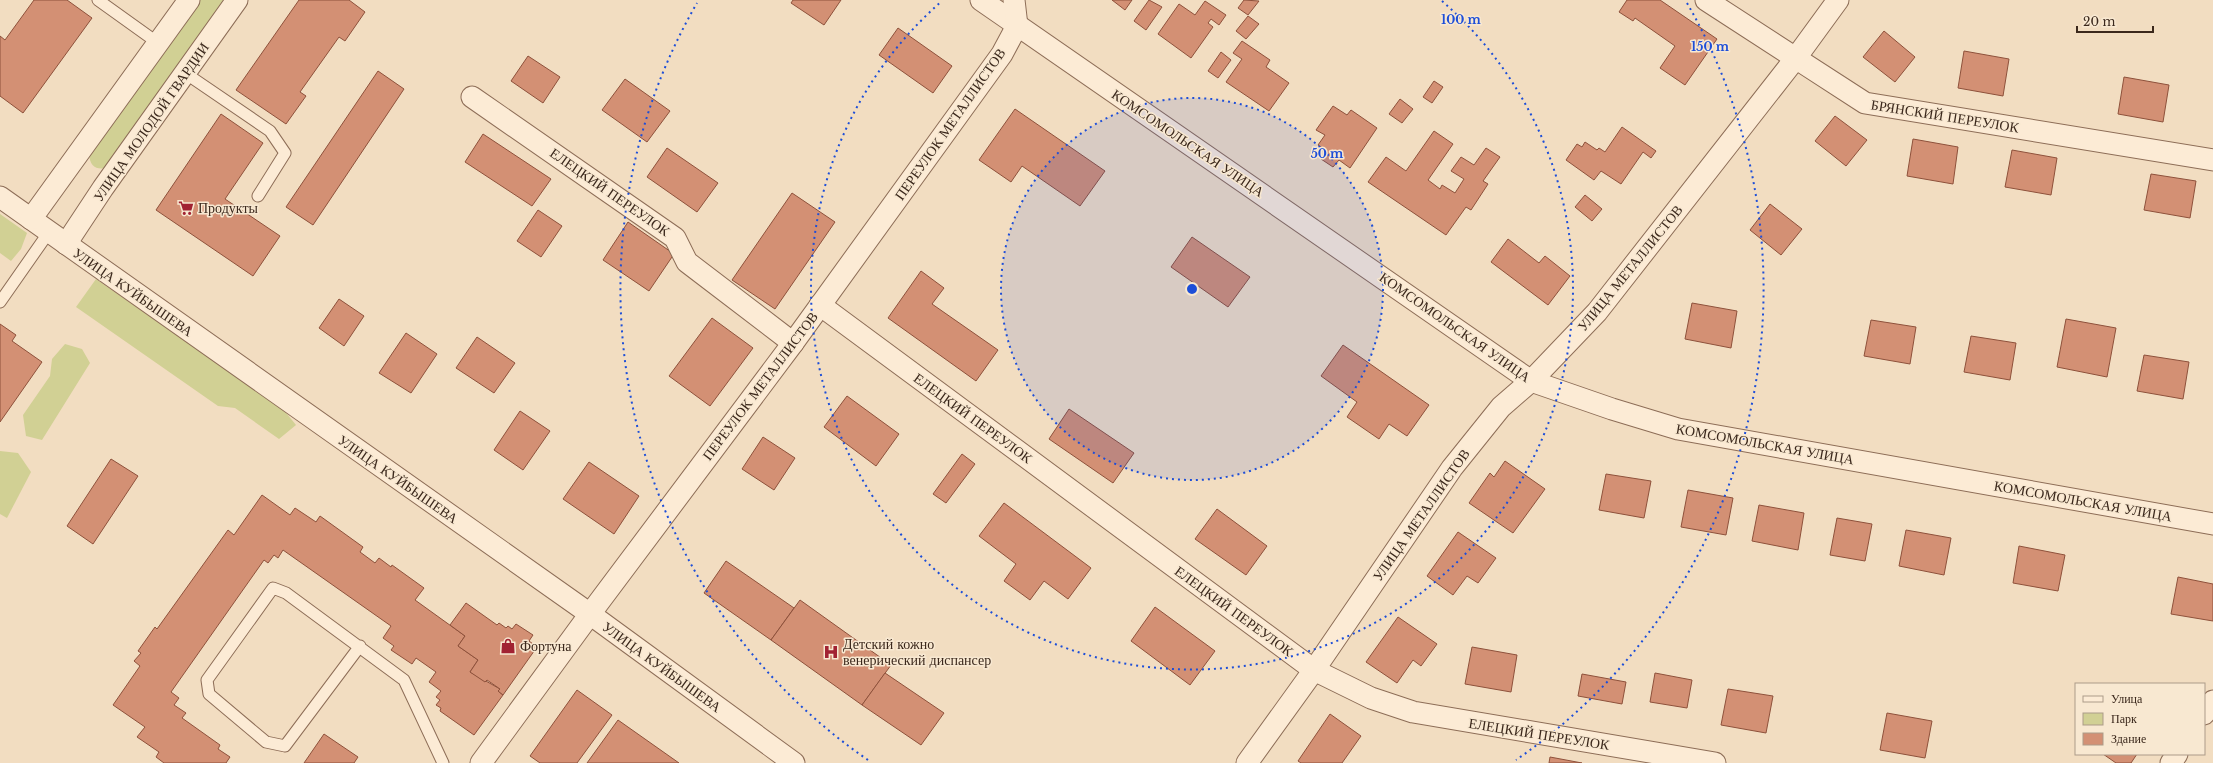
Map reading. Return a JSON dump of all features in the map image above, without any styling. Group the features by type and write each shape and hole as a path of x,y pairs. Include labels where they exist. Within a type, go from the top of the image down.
{"street":[{"path":"31,220 189,0"},
{"name":"УЛИЦА МОЛОДОЙ ГВАРДИИ","path":"66,244 103,188 237,0"},
{"name":"КОМСОМОЛЬСКАЯ УЛИЦА","path":"981,0 1531,380 1612,409 1678,429 2213,524"},
{"path":"1014,0 1017,26"},
{"name":"БРЯНСКИЙ ПЕРЕУЛОК","path":"1706,0 1864,103 2213,160"},
{"name":"УЛИЦА МЕТАЛЛИСТОВ","path":"1247,763 1314,670 1452,468 1501,408 1531,380 1597,312 1795,59 1838,0"},
{"name":"ПЕРЕУЛОК МЕТАЛЛИСТОВ","path":"481,763 820,305 1002,54 1017,26"},
{"name":"ЕЛЕЦКИЙ ПЕРЕУЛОК","path":"472,97 676,238 687,262 793,342"},
{"name":"УЛИЦА КУЙБЫШЕВА","path":"0,197 590,614 794,763"},
{"name":"ЕЛЕЦКИЙ ПЕРЕУЛОК","path":"820,305 1314,670 1371,698 1413,712 1715,763"},
{"path":"2205,713 2213,701"}],"lane":[{"path":"98,0 158,44"},
{"path":"185,73 270,131 285,153 258,196"},
{"path":"0,302 49,232"},
{"path":"360,646 285,746 266,742 209,694 207,680 273,588 286,593 360,646 404,680 443,763"}],"green space":[{"path":"199,0 230,0 107,168 96,168 91,162 89,154"},
{"path":"0,214 27,233 21,249 11,261 0,253"},
{"path":"96,279 283,409 296,425 279,439 235,408 218,406 76,307"},
{"path":"65,344 82,349 90,363 42,440 26,436 23,415 50,376 52,359"},
{"path":"0,451 18,453 31,472 7,518 0,514"}],"building":[{"path":"34,0 67,0 92,18 23,113 0,96 0,36 5,40"},
{"path":"299,0 349,0 365,12 345,41 339,37 300,92 306,96 286,124 236,90"},
{"path":"793,0 841,0 824,25 791,3"},
{"path":"1112,0 1132,0 1125,10"},
{"path":"1149,0 1162,7 1146,30 1134,21"},
{"path":"1244,0 1259,1 1248,15 1238,8"},
{"path":"1627,0 1660,0 1717,39 1685,85 1660,68 1675,46 1635,18 1633,21 1619,12"},
{"path":"1205,1 1226,15 1219,25 1211,19 1208,23 1213,27 1191,58 1158,34 1179,4 1195,15"},
{"path":"1248,16 1259,24 1246,39 1236,31"},
{"path":"898,28 952,66 933,93 879,55"},
{"path":"1884,31 1915,57 1895,82 1863,57"},
{"path":"1242,41 1270,60 1266,67 1289,83 1269,111 1226,82 1242,59 1233,53"},
{"path":"1964,51 2009,59 2003,96 1958,88"},
{"path":"1221,52 1231,60 1218,78 1208,71"},
{"path":"528,56 560,77 543,103 511,81"},
{"path":"378,71 404,89 313,225 286,207"},
{"path":"2124,77 2169,85 2163,122 2118,114"},
{"path":"625,79 670,111 647,142 602,110"},
{"path":"1434,81 1443,87 1432,103 1423,97"},
{"path":"1400,99 1413,109 1402,123 1389,114"},
{"path":"1333,106 1347,115 1351,110 1377,128 1350,168 1339,160 1333,167 1321,159 1327,151 1318,145 1325,135 1316,130"},
{"path":"1015,109 1105,171 1080,206 1022,166 1011,182 979,160"},
{"path":"221,114 263,143 225,199 280,236 253,276 156,210"},
{"path":"1835,116 1867,140 1846,166 1815,141"},
{"path":"1622,127 1656,151 1651,158 1643,152 1621,184 1601,171 1594,180 1566,160 1577,144 1582,147 1585,142 1597,150 1599,148 1605,152"},
{"path":"1434,131 1453,144 1428,180 1440,189 1442,185 1455,193 1464,179 1451,171 1461,157 1474,165 1486,148 1500,157 1483,181 1488,184 1471,210 1466,207 1446,235 1368,182 1386,157 1406,171"},
{"path":"483,134 551,179 532,206 465,162"},
{"path":"1913,139 1958,147 1953,184 1907,176"},
{"path":"667,148 718,183 697,212 647,177"},
{"path":"2012,150 2057,158 2051,195 2005,187"},
{"path":"2151,174 2196,181 2190,218 2144,210"},
{"path":"792,193 835,222 775,309 732,280"},
{"path":"1585,195 1602,209 1592,221 1575,207"},
{"path":"1770,204 1802,229 1781,255 1750,230"},
{"path":"538,210 562,226 541,257 517,241"},
{"path":"628,222 674,254 649,291 603,260"},
{"path":"1192,237 1250,277 1228,307 1171,267"},
{"path":"1508,239 1539,263 1545,256 1570,276 1548,305 1491,262"},
{"path":"921,271 944,288 932,304 998,350 976,381 888,318"},
{"path":"339,299 364,316 344,346 319,328"},
{"path":"1692,303 1737,311 1731,348 1685,339"},
{"path":"712,318 753,348 710,406 669,376"},
{"path":"2066,319 2116,328 2107,377 2057,367"},
{"path":"1871,320 1916,327 1910,364 1864,356"},
{"path":"0,324 16,335 12,341 42,362 0,422"},
{"path":"406,333 437,354 411,393 379,373"},
{"path":"1971,336 2016,343 2010,380 1964,372"},
{"path":"477,337 515,363 494,393 456,368"},
{"path":"1343,345 1429,405 1407,436 1389,424 1379,439 1347,417 1357,402 1321,376"},
{"path":"2144,355 2189,362 2183,399 2137,391"},
{"path":"847,396 899,434 876,466 824,427"},
{"path":"1069,409 1134,453 1113,483 1049,439"},
{"path":"520,411 550,431 523,470 494,450"},
{"path":"763,437 795,458 774,490 742,469"},
{"path":"962,454 975,464 946,503 933,494"},
{"path":"111,459 138,476 93,544 67,526"},
{"path":"1505,461 1545,489 1513,533 1469,503 1490,473 1494,477"},
{"path":"589,462 639,496 614,534 563,499"},
{"path":"1606,474 1651,481 1644,518 1599,510"},
{"path":"1688,490 1733,498 1726,535 1681,527"},
{"path":"262,495 290,515 295,508 316,522 320,516 363,547 360,552 375,563 379,558 391,567 392,565 424,588 415,600 465,636 458,646 478,660 470,672 500,689 498,691 503,695 474,735 440,711 441,708 436,705 440,700 436,697 441,691 429,682 436,672 416,658 412,664 391,650 394,646 383,638 391,626 283,550 278,558 274,555 268,563 264,560 171,692 179,698 174,705 186,713 182,718 220,745 218,749 230,757 226,763 164,763 156,757 159,752 137,737 145,727 113,705 140,666 134,661 141,653 138,651 155,627 157,629 228,530 234,535"},
{"path":"1004,503 1091,568 1068,599 1044,581 1030,600 1004,581 1016,564 979,536"},
{"path":"1759,505 1804,513 1798,550 1752,541"},
{"path":"1217,509 1267,546 1246,575 1195,539"},
{"path":"1837,518 1872,524 1865,561 1830,555"},
{"path":"1906,530 1951,538 1944,575 1899,566"},
{"path":"1458,532 1496,558 1478,583 1467,576 1453,595 1427,576"},
{"path":"2019,546 2065,555 2058,591 2013,583"},
{"path":"726,561 794,608 771,640 704,593"},
{"path":"2178,577 2213,584 2213,621 2171,614"},
{"name":"Детский кожно венерический диспансер","path":"800,600 891,665 862,705 771,640"},
{"path":"466,603 497,625 499,623 506,628 508,626 512,629 516,624 533,635 529,641 537,647 503,695 498,691 500,689 487,680 485,682 470,672 478,660 458,646 465,636 450,625"},
{"path":"1155,607 1215,651 1190,685 1131,641"},
{"path":"1398,617 1437,644 1421,666 1413,660 1397,683 1366,662"},
{"path":"1472,647 1517,655 1511,692 1465,684"},
{"path":"885,673 944,713 921,745 862,705"},
{"path":"1655,673 1692,680 1687,708 1650,702"},
{"path":"1582,674 1626,682 1622,704 1578,696"},
{"path":"1728,689 1773,696 1766,733 1721,725"},
{"path":"577,690 612,715 577,763 540,763 530,756"},
{"path":"1887,713 1932,721 1925,758 1880,750"},
{"path":"1330,714 1361,736 1342,763 1301,763 1298,761"},
{"path":"618,720 679,763 587,763"},
{"path":"324,734 358,757 354,763 304,763"},
{"path":"2104,755 2136,755 2131,763 2116,763"},
{"path":"1550,757 1582,763 1549,763"}],"place":[{"name":"Продукты","path":"186,208"},
{"name":"Фортуна","path":"508,646"},
{"name":"Детский кожно венерический диспансер","path":"831,652"}]}
